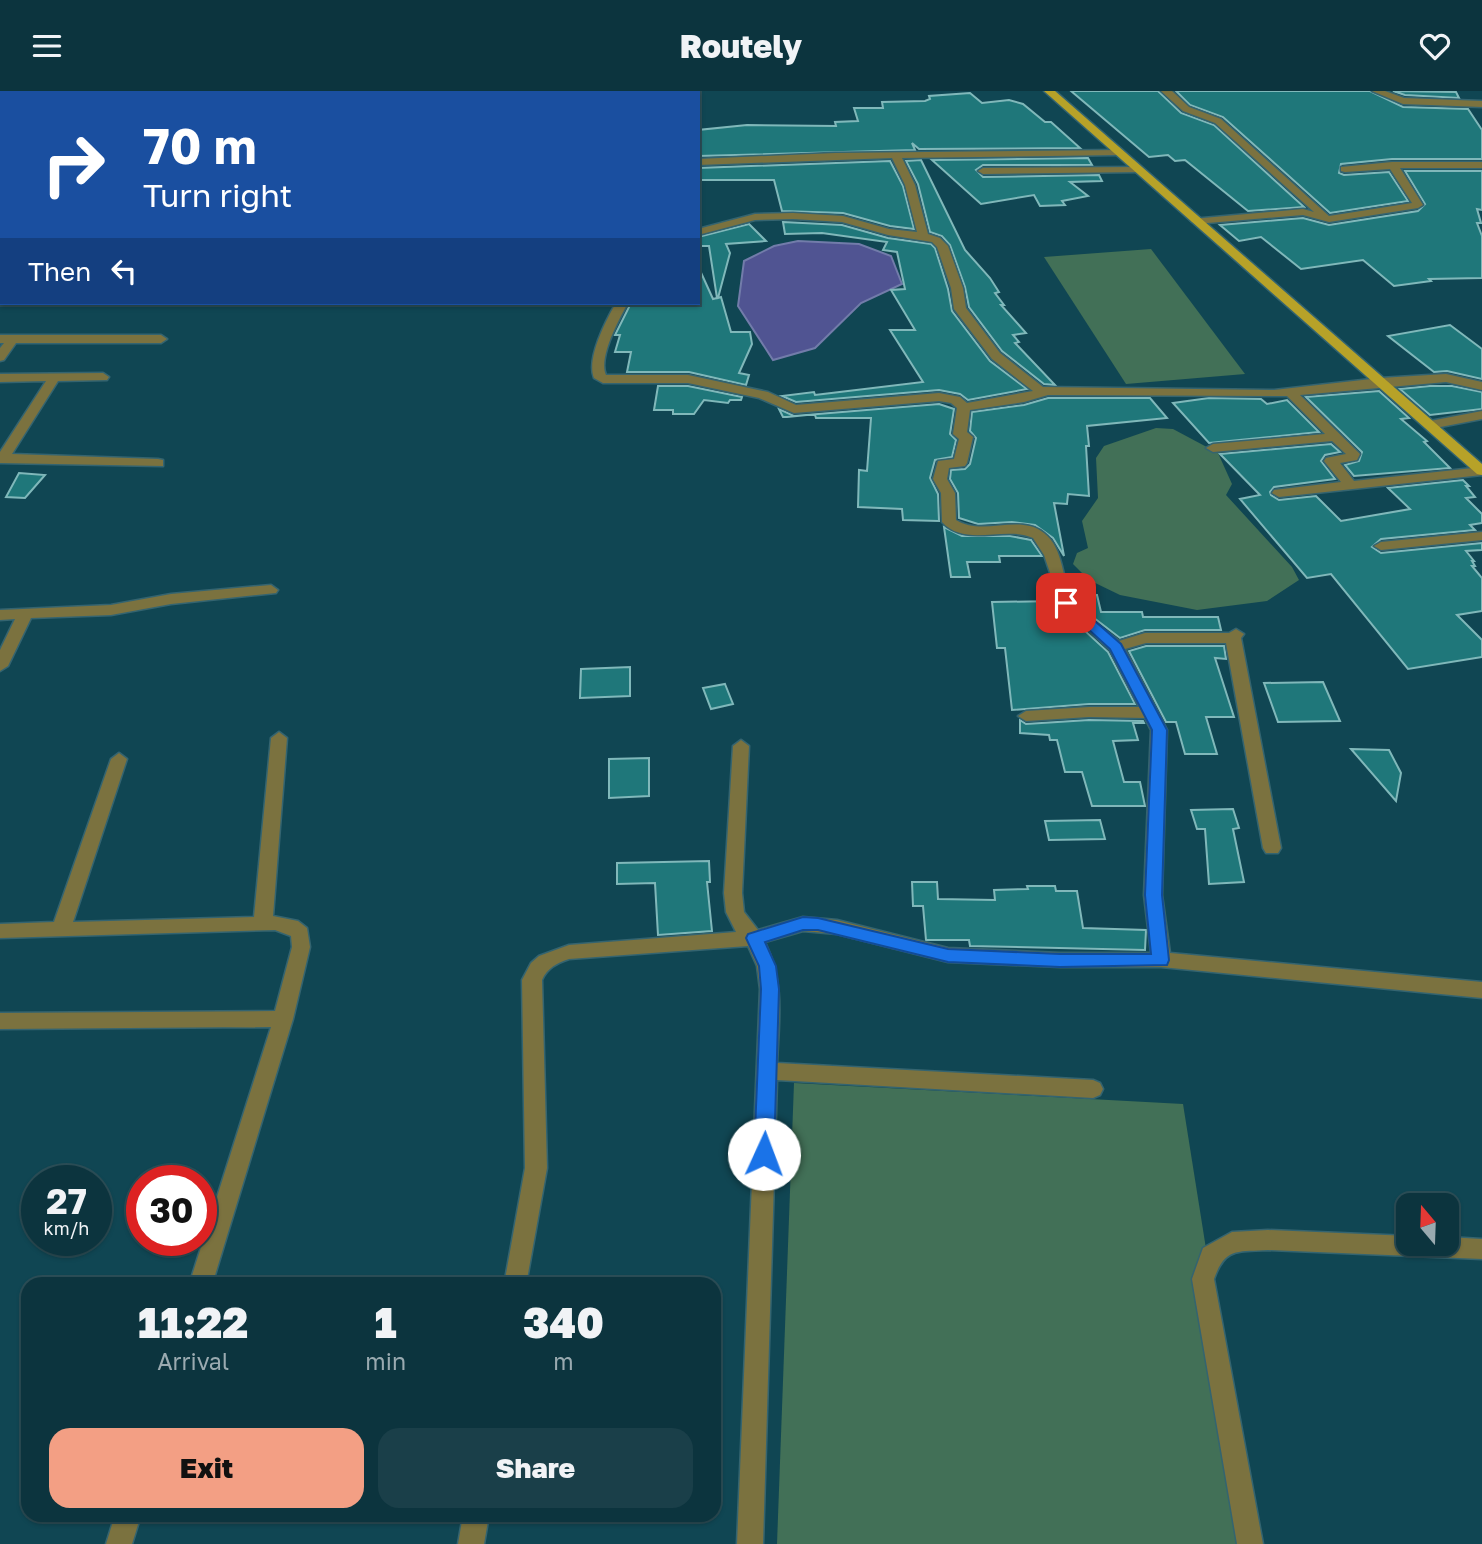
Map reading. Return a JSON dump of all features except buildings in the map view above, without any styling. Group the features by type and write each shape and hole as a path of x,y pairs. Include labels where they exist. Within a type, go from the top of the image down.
{"main road":[{"path":"1049,91 1482,471"}],"street":[{"path":"1166,91 1186,109 1218,121 1249,152 1329,219"},
{"path":"1377,91 1403,101 1482,103"},
{"path":"700,162 896,155 1118,152"},
{"path":"896,155 910,185 923,236"},
{"path":"1196,221 1303,212 1329,219 1418,205 1404,179 1392,165"},
{"path":"1345,169 1392,165 1482,165"},
{"path":"983,171 1138,170"},
{"path":"700,231 755,217 793,216 843,219 888,232 936,240 942,246 957,288 960,309 996,356 1033,387 1044,392"},
{"path":"621,305 609,325 597,367 598,375 603,379 688,379 763,395 794,409 939,397 955,400 964,407 1024,398 1044,392 1261,394 1446,378 1482,386"},
{"path":"0,357 6,339 161,339"},
{"path":"0,378 103,377"},
{"path":"3,462 54,378"},
{"path":"1290,392 1353,454 1352,457 1331,461 1349,485"},
{"path":"964,407 960,434 966,437 960,463 943,464 940,479 948,493 949,522 962,530 1026,530 1037,534 1046,546 1066,603 1116,647 1159,730 1153,895 1161,960"},
{"path":"1430,425 1482,415"},
{"path":"1213,448 1335,437"},
{"path":"3,462 158,463"},
{"path":"1279,493 1482,471"},
{"path":"1381,546 1482,536"},
{"path":"0,615 111,610 171,599 271,590"},
{"path":"0,666 26,613"},
{"path":"1116,647 1145,638 1235,636 1272,848"},
{"path":"1026,716 1089,712 1151,713"},
{"path":"263,923 279,738"},
{"path":"741,746 733,893 736,912 743,927 754,938 767,966 770,989 750,1544"},
{"path":"61,929 119,759"},
{"path":"0,931 263,923 291,926 300,933 300,947 283,1019 202,1277"},
{"path":"516,1277 536,1168 532,980 537,966 544,959 569,952 754,938 803,924 818,924 948,955 1060,960 1161,960 1482,990"},
{"path":"0,1021 283,1019"},
{"path":"767,1071 1093,1089"},
{"path":"1250,1544 1203,1279 1211,1255 1232,1242 1268,1240 1482,1249"},
{"path":"119,1544 126,1522"},
{"path":"471,1544 475,1522"}],"green space":[{"path":"1151,249 1245,374 1126,384 1044,257"},
{"path":"1156,428 1173,429 1218,453 1232,484 1226,495 1292,567 1299,580 1267,601 1197,610 1120,595 1089,580 1073,564 1077,553 1088,548 1082,521 1098,498 1096,458 1104,446"},
{"path":"794,1083 1183,1104 1253,1544 777,1544"}],"water":[{"path":"798,241 859,244 891,256 902,284 861,303 815,348 773,360 738,306 744,261 774,246"}],"route":[{"path":"764,1154 770,989 767,966 754,938 803,924 818,924 948,955 1060,960 1161,960 1153,895 1159,730 1116,647 1066,603"}]}
